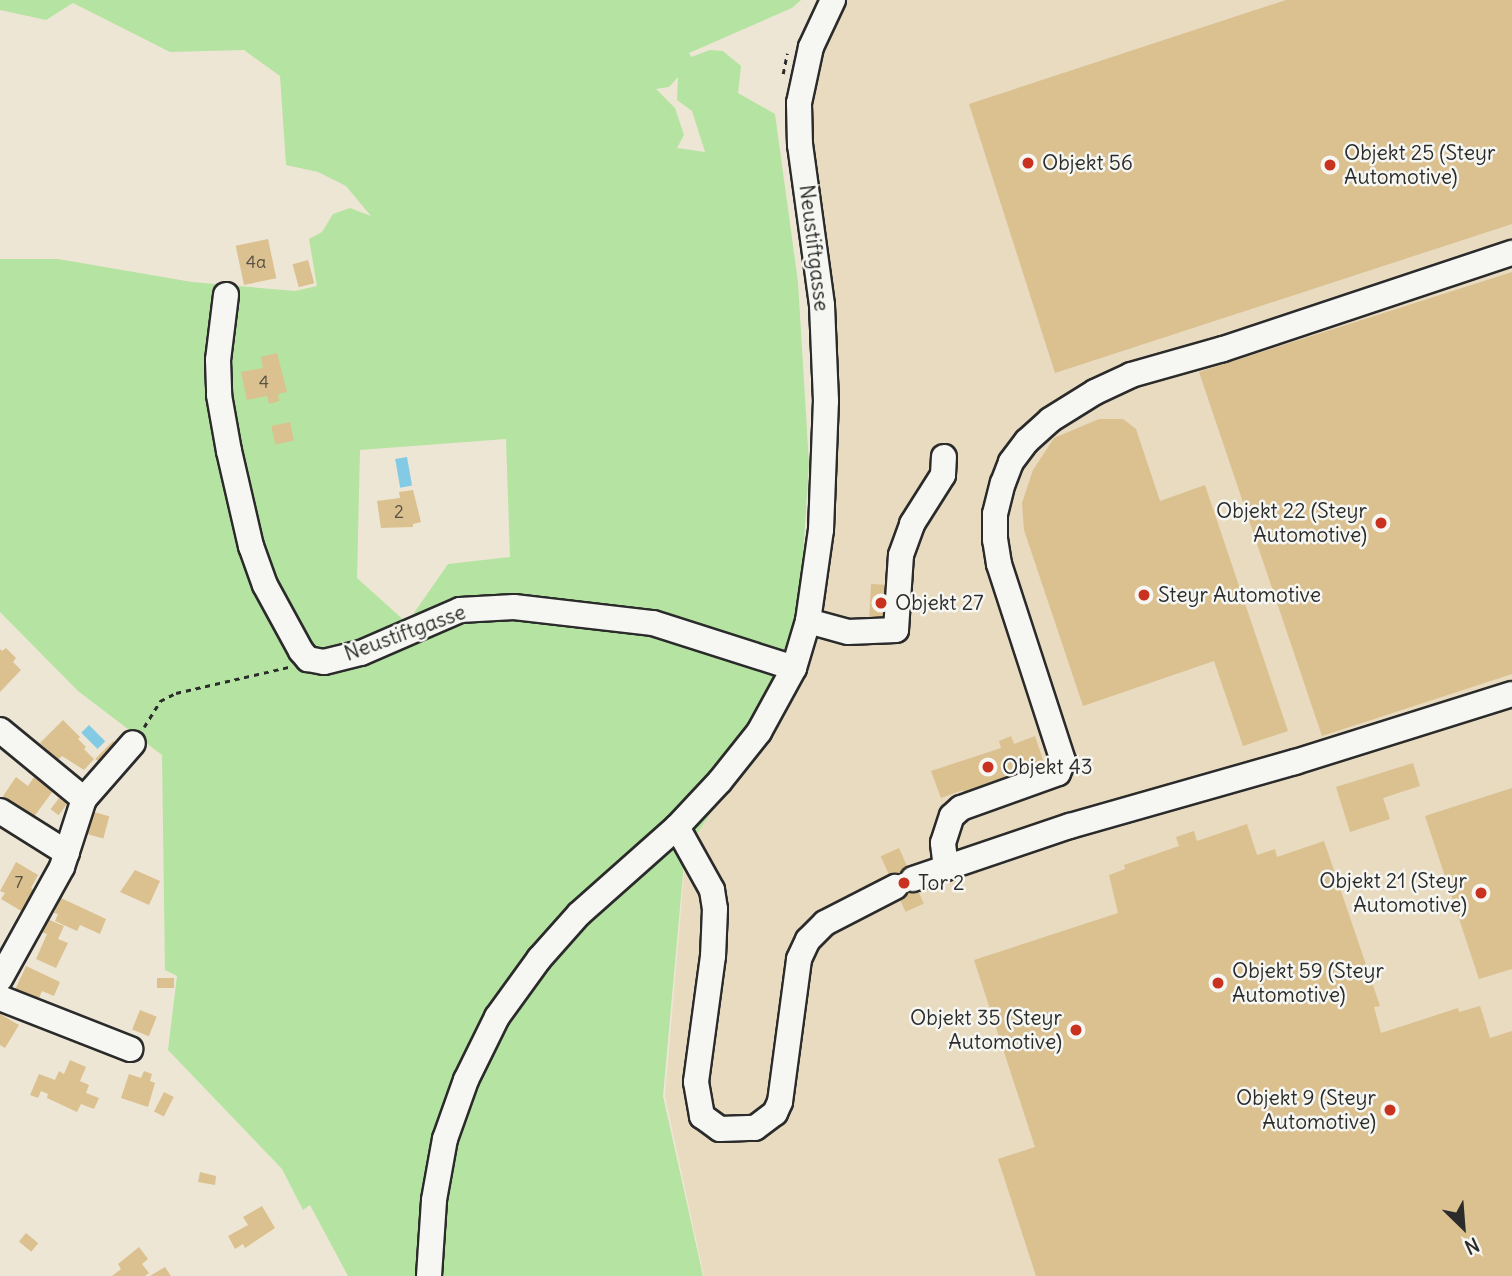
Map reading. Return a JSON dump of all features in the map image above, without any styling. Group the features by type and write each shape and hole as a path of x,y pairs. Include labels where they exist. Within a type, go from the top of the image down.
{"street":[{"name":"Neustiftgasse","path":"429,1276 434,1200 445,1139 481,1046 516,987 579,914 677,827 720,781 759,732 794,668 808,621 822,516 826,371 818,268 800,145 799,103 811,47 833,0"},
{"path":"946,868 943,843 951,816 977,802 1058,772 1063,761 999,564 995,540 995,514 1003,483 1011,463 1027,441 1050,420 1095,392 1131,375 1223,349 1512,253"},
{"path":"226,295 218,360 219,395 229,451 251,546 265,585 301,651 309,659"},
{"path":"808,621 848,632 895,631 901,555 912,524 943,475 944,457"},
{"name":"Neustiftgasse","path":"309,659 324,662 361,653 460,610 514,607 653,623 794,668"},
{"path":"677,827 712,890 715,909 713,956 696,1082 702,1116 720,1129 755,1128 778,1108 783,1092 799,959 808,940 825,923 904,883 1070,826 1296,762 1512,694"},
{"path":"0,730 84,799"},
{"path":"0,979 54,885 84,799 133,743"},
{"path":"0,811 67,853"},
{"path":"0,998 130,1049"}],"path":[{"path":"783,75 788,51"},
{"path":"152,711 160,701 176,693 266,674 309,659"}],"shaded area":[{"path":"847,0 1512,0 1512,1276 704,1276 665,1096 686,852 804,666 837,519 830,255 813,147 812,119 818,73 830,34"}],"green space":[{"path":"0,0 801,0 792,8 689,53 691,57 710,50 723,51 741,66 738,93 775,114 798,282 809,464 803,557 826,546 802,676 685,852 663,1096 703,1276 348,1276 310,1205 303,1210 282,1169 168,1050 177,976 165,970 162,755 78,691 0,612 0,259 58,259 192,282 295,291 317,286 309,239 322,232 333,214 350,208 371,216 346,186 318,172 286,165 280,76 244,50 170,52 73,3 46,20 0,10","holes":["678,77 677,100 692,111 705,152 677,148 684,135 675,108 656,89 669,87","506,439 510,557 448,564 407,623 357,578 360,450"]}],"water":[{"path":"407,457 412,486 400,488 395,459"},
{"path":"89,725 105,741 97,749 81,733"}],"building":[{"name":"Objekt 25 (Steyr Automotive)","path":"1286,0 1512,0 1512,224 1055,373 969,104"},
{"path":"268,239 276,278 244,285 236,246"},
{"path":"308,260 314,283 299,287 293,264"},
{"name":"Objekt 22 (Steyr Automotive)","path":"1512,272 1512,674 1322,736 1199,372"},
{"path":"277,353 287,392 278,394 279,401 269,404 267,396 247,400 241,372 263,368 261,357"},
{"name":"Steyr Automotive","path":"1099,419 1123,419 1136,429 1160,501 1205,485 1288,731 1243,746 1214,661 1083,706 1024,530 1022,503 1033,470 1054,438"},
{"path":"290,422 294,441 275,445 271,426"},
{"path":"413,490 421,522 413,524 413,527 381,528 377,501 400,498 399,492"},
{"name":"Objekt 27","path":"871,584 893,585 891,623 869,622"},
{"path":"6,648 16,658 13,662 21,670 0,692 0,649 2,651"},
{"path":"63,720 80,737 78,739 86,747 84,749 94,759 84,770 62,756 58,760 40,743"},
{"name":"Objekt 43","path":"1011,736 1014,744 1035,736 1044,763 1020,771 1022,776 965,795 963,790 941,798 931,771 1001,748 999,741"},
{"path":"113,741 121,749 103,766 95,759"},
{"path":"1413,763 1420,786 1383,798 1390,819 1350,832 1336,787"},
{"path":"16,777 28,786 34,777 53,791 33,818 3,796"},
{"name":"Objekt 21 (Steyr Automotive)","path":"1512,788 1512,969 1479,979 1425,816"},
{"path":"59,798 67,804 59,815 51,809"},
{"path":"90,811 109,816 103,838 84,833"},
{"path":"1247,824 1257,855 1275,849 1277,857 1324,841 1380,1006 1374,1007 1381,1033 1458,1008 1459,1012 1480,1006 1490,1038 1512,1031 1512,1276 1036,1276 998,1159 1035,1147 974,960 1118,913 1109,875 1125,869 1124,865 1179,846 1176,837 1194,831 1197,841"},
{"name":"Tor 2","path":"899,848 924,904 906,912 881,856"},
{"path":"16,862 38,875 31,888 35,891 23,912 1,899 5,893 0,891"},
{"path":"135,870 160,881 149,905 120,892"},
{"path":"61,898 106,919 100,934 80,925 77,931 55,921 58,914 54,913"},
{"path":"47,919 64,926 58,939 68,943 56,968 36,959 47,934 41,932"},
{"path":"26,966 60,982 54,996 42,991 36,1005 13,994"},
{"path":"157,978 174,978 174,988 157,988"},
{"path":"140,1010 157,1017 149,1036 132,1029"},
{"path":"0,1014 19,1025 5,1048 0,1045"},
{"path":"70,1060 86,1067 80,1081 89,1085 86,1093 99,1098 94,1109 81,1104 77,1112 47,1098 48,1094 41,1091 38,1098 30,1095 39,1074 55,1080 59,1071 64,1074"},
{"path":"144,1071 152,1074 150,1081 155,1083 148,1107 121,1098 129,1074 141,1078"},
{"path":"164,1092 174,1097 164,1117 154,1112"},
{"path":"200,1172 216,1176 215,1185 198,1182"},
{"path":"262,1206 275,1228 245,1248 243,1244 235,1249 228,1236 248,1225 243,1217"},
{"path":"26,1233 38,1243 31,1252 19,1241"},
{"path":"139,1247 148,1259 142,1264 149,1273 145,1276 112,1276 121,1269 118,1264"},
{"path":"165,1267 171,1276 150,1276"}],"place":[{"name":"Objekt 56","path":"1028,163"},
{"name":"Objekt 25 (Steyr Automotive)","path":"1330,165"},
{"name":"Objekt 22 (Steyr Automotive)","path":"1381,523"},
{"name":"Steyr Automotive","path":"1144,595"},
{"name":"Objekt 27","path":"881,603"},
{"name":"Objekt 43","path":"988,767"},
{"name":"Tor 2","path":"904,883"},
{"name":"Objekt 21 (Steyr Automotive)","path":"1481,893"},
{"name":"Objekt 59 (Steyr Automotive)","path":"1218,983"},
{"name":"Objekt 35 (Steyr Automotive)","path":"1076,1030"},
{"name":"Objekt 9 (Steyr Automotive)","path":"1390,1110"}]}
